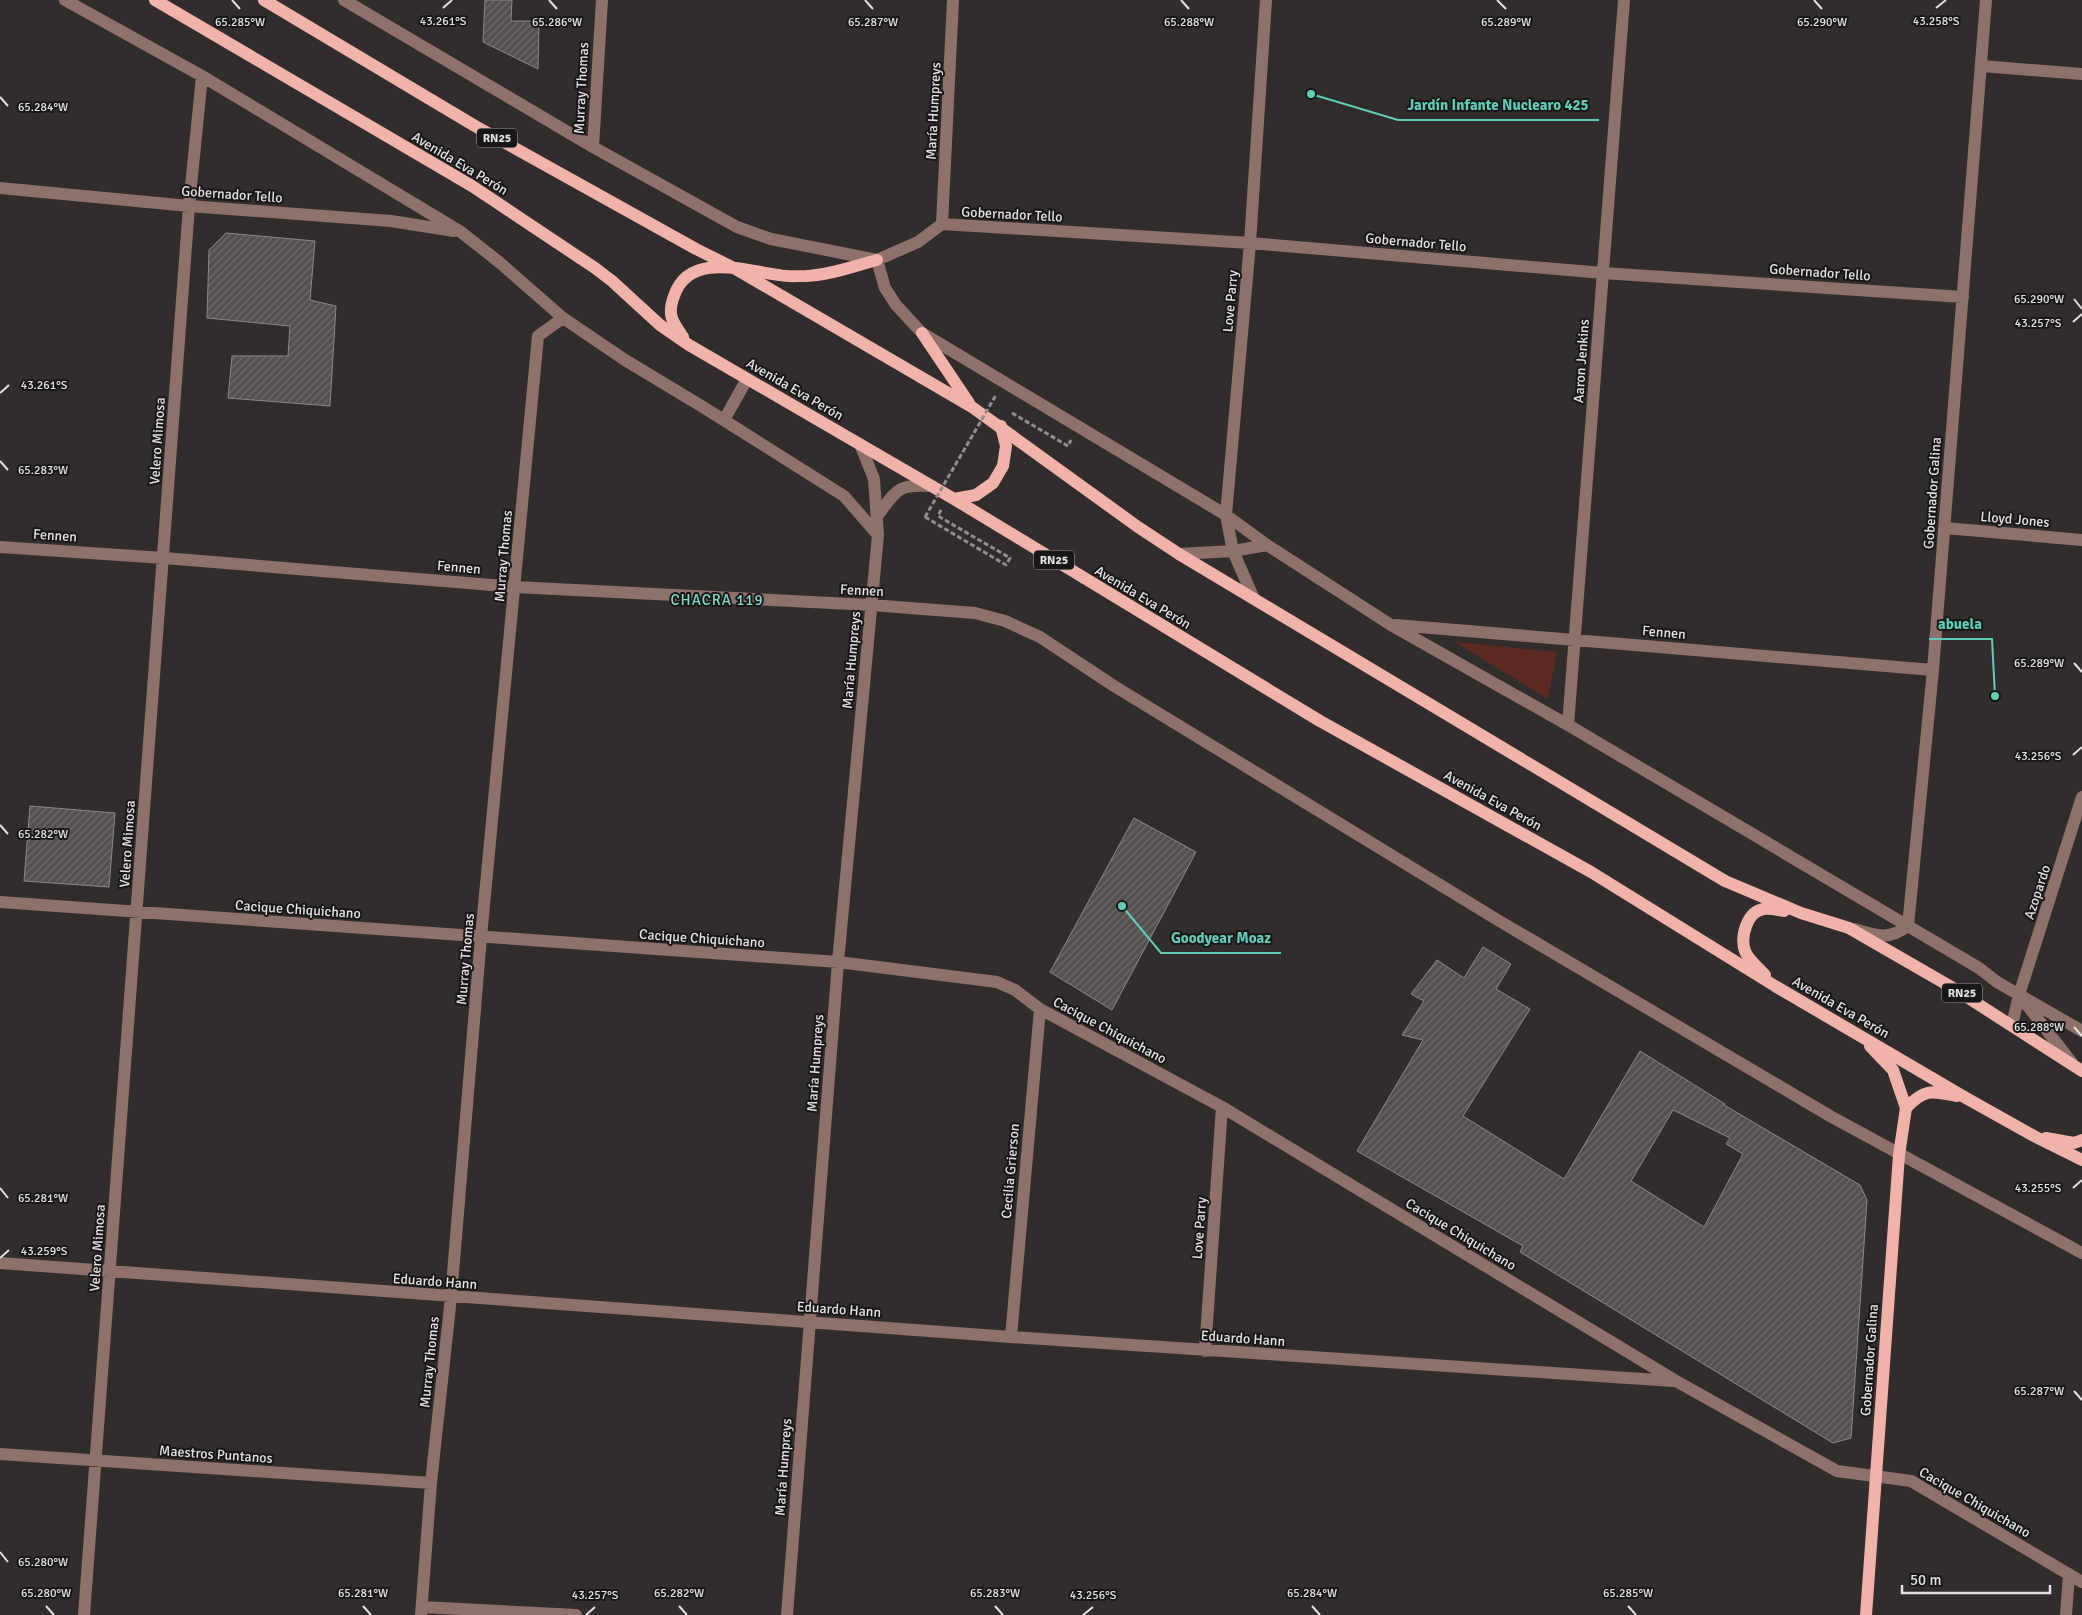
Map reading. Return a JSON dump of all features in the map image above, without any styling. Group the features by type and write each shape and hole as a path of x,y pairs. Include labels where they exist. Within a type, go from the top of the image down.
{"main road":[{"name":"Avenida Eva Perón","path":"155,0 472,186 595,268 660,325 689,345 954,499 1320,721 1591,872 1775,986 1966,1098 2082,1160"},
{"name":"RN25","path":"264,0 475,126 696,249 734,268 972,408 1001,426 1138,527 1179,554 1725,881 1801,913 1849,928 1953,988 2077,1067"},
{"path":"689,345 671,320 670,306 678,286 695,272 710,267 734,268 781,276 809,276 877,260"},
{"path":"922,333 972,408"},
{"path":"954,499 976,495 993,483 1003,466 1006,446 1001,426"},
{"path":"1775,986 1745,952 1744,931 1752,916 1762,909 1801,913"},
{"path":"1858,1033 1893,1070 1906,1108 1917,1096 1934,1091 1966,1098"},
{"name":"Gobernador Galina","path":"1866,1615 1899,1155 1906,1108"},
{"path":"2034,1136 2074,1142 2082,1140"}],"street":[{"path":"65,0 202,76 461,232 499,262 563,318 625,360 844,496 878,534"},
{"path":"344,0 593,147 737,227 772,239 877,260 885,288 896,305 922,333 1226,515 1391,625 1568,725 1979,968 2019,995 2082,1032"},
{"name":"Murray Thomas","path":"593,147 602,0"},
{"name":"María Humpreys","path":"942,224 954,0"},
{"name":"Love Parry","path":"1254,599 1233,551 1226,515 1250,243 1266,0"},
{"name":"Aaron Jenkins","path":"1568,725 1624,0"},
{"name":"Gobernador Galina","path":"1908,926 1945,528 1986,0"},
{"path":"1982,66 2082,74"},
{"name":"Velero Mimosa","path":"84,1615 189,206 202,76"},
{"name":"Gobernador Tello","path":"0,188 189,206 391,221 461,232"},
{"name":"Gobernador Tello","path":"877,260 918,242 942,224 1250,243 1603,273 1963,297"},
{"name":"Murray Thomas","path":"421,1611 431,1483 451,1297 481,937 538,336 563,318"},
{"path":"724,420 747,379"},
{"name":"María Humpreys","path":"787,1615 838,962 878,534 874,480 860,444"},
{"path":"878,515 897,490 910,485 930,486"},
{"name":"Lloyd Jones","path":"1945,528 2082,540"},
{"path":"1179,554 1233,551 1267,544"},
{"name":"Fennen","path":"0,547 164,558 515,587 975,612 1004,621 1040,637 1114,686 1501,922 1899,1155"},
{"name":"Fennen","path":"1391,625 1933,670"},
{"name":"Azopardo","path":"2012,1026 2019,995 2078,825 2082,797"},
{"name":"Cacique Chiquichano","path":"0,902 838,962 997,982 1015,990 1040,1009 1222,1107 1676,1382 1837,1471 1911,1481 2082,1582"},
{"path":"1849,928 1879,936 1897,935 1908,926"},
{"path":"2019,995 2077,1067"},
{"name":"Cecilia Grierson","path":"1011,1337 1040,1009"},
{"name":"Love Parry","path":"1205,1351 1222,1107"},
{"path":"1899,1155 1957,1184 2082,1253"},
{"name":"Eduardo Hann","path":"0,1263 1205,1351 1676,1382"},
{"name":"Maestros Puntanos","path":"0,1454 431,1483"},
{"path":"2066,1615 2069,1574"},
{"path":"421,1611 576,1615"}],"path":[{"path":"938,516 1010,558 1006,565 925,517 996,395"},
{"path":"1005,409 1068,446 1072,440 1063,434"}],"shaded area":[{"path":"1455,642 1557,652 1548,699"}],"building":[{"path":"485,0 512,0 511,21 539,21 538,69 483,42"},
{"path":"226,233 315,241 310,300 336,306 330,406 228,398 232,356 288,356 290,326 207,318 209,250"},
{"path":"30,806 115,813 109,887 24,881"},
{"path":"1134,818 1196,852 1112,1010 1050,972"},
{"path":"1483,947 1511,964 1496,989 1530,1009 1463,1116 1564,1179 1640,1051 1724,1105 1860,1185 1867,1200 1851,1438 1833,1443 1520,1252 1523,1246 1357,1151 1423,1040 1402,1035 1424,1001 1411,994 1437,960 1464,978","holes":["1673,1110 1730,1138 1726,1144 1743,1154 1704,1227 1631,1181"]}],"place":[{"name":"Jardín Infante Nuclearo 425","path":"1311,94"},
{"name":"abuela","path":"1995,696"},
{"name":"Goodyear Moaz","path":"1122,906"}],"district":[{"name":"CHACRA 119","path":"717,600"}]}
